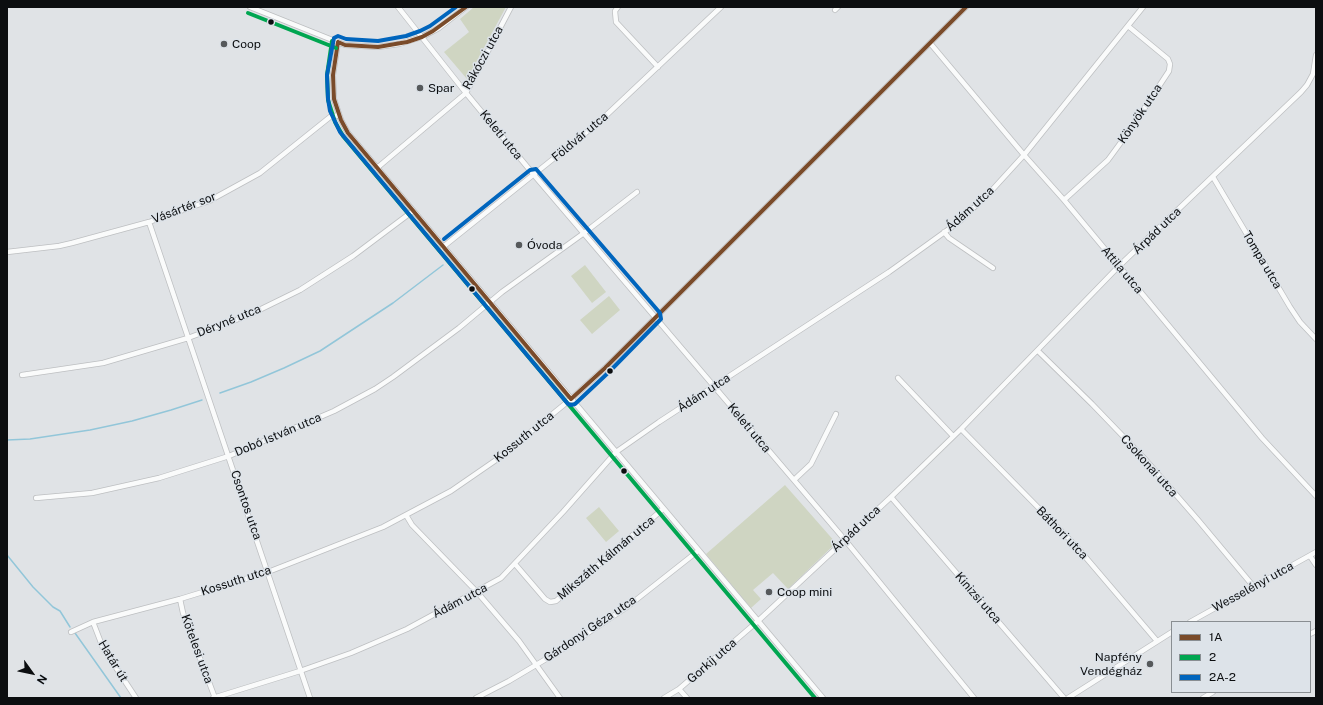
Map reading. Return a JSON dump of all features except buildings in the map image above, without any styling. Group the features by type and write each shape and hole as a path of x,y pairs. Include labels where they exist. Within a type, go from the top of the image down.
{"street":[{"path":"250,7 345,46 378,47 400,44 422,37 439,28 466,7"},
{"name":"Keleti utca","path":"398,7 534,176 845,540 974,698"},
{"name":"Rákóczi utca","path":"377,168 466,93 511,7"},
{"path":"618,7 615,11 616,22 658,66"},
{"name":"Földvár utca","path":"443,247 534,176 598,123 721,7"},
{"name":"Kossuth utca","path":"71,632 93,622 180,599 268,572 383,527 451,491 496,460 571,399 605,368 966,7"},
{"name":"Ádám utca","path":"214,698 351,653 407,629 501,578 616,452 889,272 960,221 993,189 1024,155 1143,7"},
{"name":"Könyök utca","path":"1064,200 1108,160 1169,71 1170,64 1168,59 1128,26"},
{"path":"338,42 333,75 334,100 339,115 348,133 822,698"},
{"name":"Attila utca","path":"930,43 1024,155 1064,200 1262,438 1316,496"},
{"name":"Árpád utca","path":"758,621 954,436 1119,266 1307,85 1313,74 1316,55"},
{"name":"Vásártér sor","path":"7,252 59,246 149,222 209,201 260,173 330,117 339,115"},
{"name":"Tompa utca","path":"1213,177 1290,307 1300,322 1316,339"},
{"name":"Dobó István utca","path":"36,498 92,493 160,478 229,456 334,411 375,389 399,373 490,303 502,292 638,192"},
{"name":"Déryné utca","path":"22,375 103,363 188,338 249,315 300,290 353,256 413,211"},
{"name":"Csontos utca","path":"149,222 310,698"},
{"path":"944,232 949,238 993,268"},
{"name":"Csokonai utca","path":"1038,351 1144,458 1254,587"},
{"path":"898,378 954,436"},
{"path":"794,480 811,464 836,414"},
{"name":"Báthori utca","path":"961,429 1076,546 1157,641"},
{"name":"Kinizsi utca","path":"891,497 1064,698"},
{"name":"Mikszáth Kálmán utca","path":"515,564 545,599 550,602 556,601 663,509"},
{"path":"406,515 412,525 477,592 519,640 560,698"},
{"name":"Gárdonyi Géza utca","path":"476,698 509,681 568,646 627,607 698,551"},
{"name":"Wesselényi utca","path":"1192,621 1316,552"},
{"path":"1310,556 1316,565"},
{"name":"Kötelesi utca","path":"180,599 183,613 214,698"},
{"name":"Gorkij utca","path":"664,698 679,689 758,621"},
{"name":"Határ út","path":"93,622 103,648 136,698"},
{"path":"1068,698 1171,633"},
{"path":"679,689 687,698"}],"green space":[{"path":"474,7 506,7 467,79 444,52 469,32 460,19"},
{"path":"585,265 606,292 592,303 571,276"},
{"path":"609,296 620,310 592,334 580,320"},
{"path":"785,485 836,543 788,589 773,573 753,590 761,599 751,608 706,554"},
{"path":"599,507 619,531 606,542 586,518"}],"waterway":[{"path":"220,393 251,382 320,351 393,303 443,265"},
{"path":"7,440 30,439 90,430 132,421 202,400"},
{"path":"7,555 33,587 53,607 60,611 70,627"},
{"path":"75,633 121,698"}],"transit line":[{"name":"2A-2","path":"444,239 530,170 536,169 660,313 661,319 575,404 568,404 340,132 330,111 328,99 327,75 334,38 338,36 346,39 378,41 406,36 430,26 456,7"},
{"name":"1A","path":"338,42 345,45 378,47 407,42 422,37 433,31 466,7"},
{"name":"1A","path":"571,399 605,368 966,7"},
{"name":"2","path":"248,13 336,48"},
{"name":"2","path":"332,41 327,75 328,100 335,122 343,136 815,698"},
{"name":"1A","path":"338,42 333,75 334,99 341,120 348,133 571,399"}],"place":[{"name":"Coop","path":"224,44"},
{"name":"Spar","path":"420,88"},
{"name":"Óvoda","path":"519,245"},
{"name":"Coop mini","path":"769,592"},
{"name":"Napfény Vendégház","path":"1150,664"}]}
